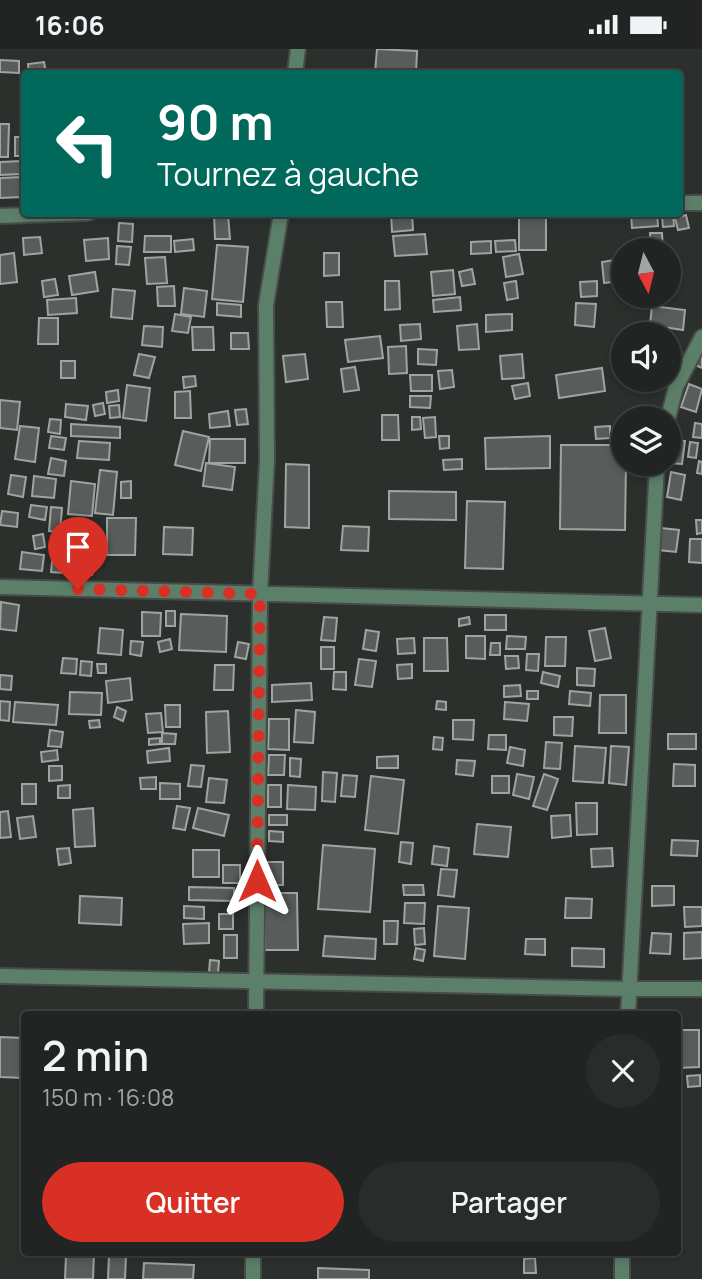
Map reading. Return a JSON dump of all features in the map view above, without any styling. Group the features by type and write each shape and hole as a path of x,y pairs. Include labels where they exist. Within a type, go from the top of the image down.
{"street":[{"path":"295,70 298,49"},
{"path":"683,203 702,203"},
{"path":"0,216 21,215"},
{"path":"256,1011 260,594 267,461 266,305 280,217"},
{"path":"671,406 676,387 702,337"},
{"path":"628,1011 656,476"},
{"path":"0,587 702,605"},
{"path":"0,976 702,989"},
{"path":"253,1256 253,1279"},
{"path":"622,1256 622,1279"}],"building":[{"path":"377,49 417,51 416,70 375,70"},
{"path":"0,60 19,61 19,73 0,72"},
{"path":"44,62 45,70 29,70 28,64"},
{"path":"0,124 9,124 8,157 0,157"},
{"path":"15,137 21,137 21,156 15,156"},
{"path":"21,161 21,174 0,175 0,162"},
{"path":"21,177 21,197 0,198 0,178"},
{"path":"686,215 689,228 678,230 675,218"},
{"path":"214,217 228,217 230,239 215,239"},
{"path":"391,217 412,217 413,230 392,232"},
{"path":"519,217 546,217 546,250 519,250"},
{"path":"631,217 657,217 658,226 632,228"},
{"path":"662,217 673,217 674,226 663,227"},
{"path":"119,223 133,224 132,242 118,241"},
{"path":"650,233 662,233 662,238 650,238"},
{"path":"425,234 427,254 395,256 393,236"},
{"path":"145,236 171,236 171,252 144,252"},
{"path":"40,237 42,253 24,255 23,238"},
{"path":"108,238 109,259 86,261 84,240"},
{"path":"193,239 194,250 175,252 174,241"},
{"path":"515,240 516,251 496,252 495,241"},
{"path":"491,241 491,253 471,254 471,242"},
{"path":"217,245 248,247 243,302 212,299"},
{"path":"117,246 131,247 129,265 116,264"},
{"path":"14,253 17,282 0,284 0,255"},
{"path":"324,253 339,253 339,275 324,276"},
{"path":"519,254 523,274 506,277 503,257"},
{"path":"165,257 167,283 147,284 145,258"},
{"path":"611,260 611,282 604,283 602,262"},
{"path":"472,269 475,284 462,286 459,272"},
{"path":"453,270 455,294 433,296 431,272"},
{"path":"95,272 98,291 72,295 69,276"},
{"path":"55,279 58,295 44,297 42,281"},
{"path":"385,281 399,281 400,309 385,310"},
{"path":"516,281 518,298 507,300 504,283"},
{"path":"597,281 597,296 581,297 580,282"},
{"path":"174,286 175,306 158,306 157,287"},
{"path":"184,288 207,291 204,317 181,314"},
{"path":"113,289 135,291 132,319 111,317"},
{"path":"460,297 461,310 434,312 433,300"},
{"path":"76,298 77,313 48,315 47,300"},
{"path":"326,302 342,302 343,327 327,327"},
{"path":"217,303 241,305 241,317 217,315"},
{"path":"576,303 596,304 594,327 575,325"},
{"path":"652,308 685,310 683,330 681,322 650,322"},
{"path":"175,314 191,317 188,333 172,331"},
{"path":"512,314 512,330 486,332 486,315"},
{"path":"39,318 58,318 58,344 38,344"},
{"path":"420,324 421,339 401,341 400,325"},
{"path":"477,324 479,349 459,350 457,326"},
{"path":"144,326 163,327 162,347 142,345"},
{"path":"192,327 213,327 214,350 193,350"},
{"path":"231,333 248,333 249,349 231,349"},
{"path":"380,336 383,358 348,362 345,340"},
{"path":"406,346 407,373 389,374 388,347"},
{"path":"418,349 437,350 436,365 418,364"},
{"path":"702,351 702,368 695,365"},
{"path":"139,354 155,357 149,378 134,375"},
{"path":"305,354 308,379 286,382 283,356"},
{"path":"522,354 524,378 502,379 500,356"},
{"path":"61,361 75,361 75,378 61,378"},
{"path":"355,367 359,390 344,392 341,369"},
{"path":"602,368 605,391 559,398 556,375"},
{"path":"452,370 454,387 440,389 438,371"},
{"path":"410,375 432,375 432,391 411,391"},
{"path":"195,376 196,386 184,388 183,377"},
{"path":"528,383 530,396 515,399 512,386"},
{"path":"689,384 702,389 696,412 681,407"},
{"path":"127,385 150,388 146,421 123,418"},
{"path":"118,390 119,401 107,403 106,392"},
{"path":"190,391 191,418 175,418 175,392"},
{"path":"410,396 431,396 430,408 410,407"},
{"path":"0,400 20,402 17,430 0,428"},
{"path":"103,403 105,414 95,416 93,405"},
{"path":"66,404 88,406 86,420 65,417"},
{"path":"119,405 120,417 110,418 109,406"},
{"path":"246,409 248,424 237,425 235,410"},
{"path":"228,411 230,426 210,428 209,414"},
{"path":"382,415 398,415 399,440 382,440"},
{"path":"412,417 420,417 421,429 412,430"},
{"path":"435,417 436,437 425,438 423,418"},
{"path":"50,419 61,420 60,434 48,432"},
{"path":"695,423 702,424 702,438 693,437"},
{"path":"71,424 120,427 120,438 71,436"},
{"path":"20,426 39,428 35,462 15,459"},
{"path":"610,426 610,438 596,439 595,427"},
{"path":"183,431 209,437 201,471 175,465"},
{"path":"51,436 66,438 64,450 49,448"},
{"path":"439,436 449,436 449,448 440,449"},
{"path":"550,436 550,468 486,469 485,438"},
{"path":"210,439 245,439 245,463 209,463"},
{"path":"79,441 110,443 109,460 77,458"},
{"path":"681,441 685,441 681,464"},
{"path":"690,442 698,443 696,458 688,457"},
{"path":"561,445 611,445 611,476 626,476 625,530 560,529"},
{"path":"51,458 66,461 64,476 48,474"},
{"path":"462,459 462,469 444,470 443,460"},
{"path":"699,461 702,462 702,474 697,473"},
{"path":"206,463 235,467 232,490 203,486"},
{"path":"286,464 309,465 309,528 285,527"},
{"path":"100,470 117,472 113,515 95,513"},
{"path":"11,475 26,477 23,497 8,494"},
{"path":"685,475 681,500 667,497 670,476"},
{"path":"34,476 56,479 54,498 32,496"},
{"path":"71,481 95,484 92,516 68,514"},
{"path":"131,481 131,498 121,498 121,482"},
{"path":"389,491 456,492 456,520 389,519"},
{"path":"467,501 505,502 503,569 465,568"},
{"path":"31,505 47,507 45,520 29,517"},
{"path":"51,507 62,508 60,532 49,531"},
{"path":"2,511 18,513 17,527 0,525"},
{"path":"107,518 136,518 135,555 107,555"},
{"path":"71,519 85,521 83,536 68,534"},
{"path":"696,520 702,520 702,533 697,534"},
{"path":"343,526 369,527 368,551 341,550"},
{"path":"164,527 193,528 192,555 163,554"},
{"path":"661,528 679,530 676,552 658,550"},
{"path":"43,534 45,547 35,549 33,536"},
{"path":"690,539 702,539 702,563 689,562"},
{"path":"54,543 94,546 92,575 51,572"},
{"path":"22,552 44,555 42,571 20,569"},
{"path":"1,602 19,605 16,631 0,629"},
{"path":"166,611 175,611 175,626 166,626"},
{"path":"142,612 161,613 160,636 142,636"},
{"path":"181,614 227,616 226,652 179,650"},
{"path":"485,615 506,615 506,630 485,630"},
{"path":"324,617 337,618 335,641 321,640"},
{"path":"469,617 470,624 459,626 459,619"},
{"path":"100,628 123,630 121,655 98,653"},
{"path":"605,628 611,658 595,661 589,631"},
{"path":"366,630 379,632 376,651 363,649"},
{"path":"466,636 485,636 485,659 466,658"},
{"path":"507,636 526,637 525,649 506,649"},
{"path":"546,637 566,637 565,666 545,666"},
{"path":"414,638 415,653 398,654 397,639"},
{"path":"424,638 447,638 448,671 424,671"},
{"path":"170,639 172,649 160,652 158,642"},
{"path":"131,641 143,642 141,656 130,654"},
{"path":"238,642 249,644 246,659 235,657"},
{"path":"491,643 500,643 500,655 490,655"},
{"path":"321,647 334,647 334,669 321,669"},
{"path":"527,654 539,654 538,671 526,670"},
{"path":"505,656 518,656 519,668 506,669"},
{"path":"63,658 77,659 76,674 61,673"},
{"path":"359,659 376,661 372,687 355,685"},
{"path":"81,661 92,662 91,676 80,675"},
{"path":"97,664 106,664 106,673 98,673"},
{"path":"412,664 412,678 398,679 397,665"},
{"path":"215,665 234,665 233,690 214,690"},
{"path":"577,668 595,669 594,686 577,685"},
{"path":"334,672 346,672 346,690 333,689"},
{"path":"543,672 560,676 558,687 541,683"},
{"path":"0,675 12,676 11,690 0,689"},
{"path":"130,678 132,700 108,703 106,681"},
{"path":"311,683 312,700 272,702 272,685"},
{"path":"520,685 521,696 504,697 504,686"},
{"path":"527,691 538,691 538,699 527,699"},
{"path":"570,691 591,693 590,706 569,704"},
{"path":"70,692 102,693 101,715 69,714"},
{"path":"600,695 626,695 626,733 599,733"},
{"path":"0,701 10,702 9,721 0,720"},
{"path":"437,701 446,702 446,710 436,709"},
{"path":"15,702 58,705 56,725 13,722"},
{"path":"505,702 529,704 527,721 504,719"},
{"path":"165,705 180,705 180,727 166,727"},
{"path":"117,707 126,711 123,721 114,717"},
{"path":"296,710 315,712 313,743 294,742"},
{"path":"228,711 230,752 207,753 206,712"},
{"path":"161,713 163,732 148,733 146,714"},
{"path":"554,717 573,717 572,736 554,735"},
{"path":"269,719 289,719 289,750 268,749"},
{"path":"99,720 100,727 90,728 89,721"},
{"path":"453,720 474,720 473,740 453,739"},
{"path":"50,730 63,732 61,747 48,746"},
{"path":"162,733 176,734 175,744 162,744"},
{"path":"668,734 696,734 696,749 668,749"},
{"path":"489,735 506,735 506,750 488,749"},
{"path":"434,737 443,738 442,750 433,749"},
{"path":"160,738 160,744 149,745 149,739"},
{"path":"546,742 562,743 560,769 544,768"},
{"path":"575,746 606,748 603,783 573,781"},
{"path":"611,746 629,747 626,785 609,783"},
{"path":"510,747 525,750 523,766 507,763"},
{"path":"169,748 170,761 148,763 147,751"},
{"path":"57,750 58,760 42,762 41,752"},
{"path":"269,755 285,755 284,775 268,775"},
{"path":"398,756 398,768 377,768 377,757"},
{"path":"290,758 301,759 300,777 290,776"},
{"path":"457,760 475,761 473,776 456,774"},
{"path":"674,764 695,765 695,786 673,786"},
{"path":"191,765 204,766 201,787 188,786"},
{"path":"49,766 62,766 62,780 49,781"},
{"path":"323,772 337,773 335,802 322,801"},
{"path":"517,774 534,777 529,799 513,795"},
{"path":"544,774 558,779 547,810 533,806"},
{"path":"343,775 357,776 355,797 341,796"},
{"path":"371,776 404,780 398,834 365,830"},
{"path":"492,776 509,776 509,793 492,793"},
{"path":"156,777 156,789 141,789 140,778"},
{"path":"209,778 227,780 224,803 206,802"},
{"path":"160,783 180,784 180,799 160,799"},
{"path":"22,784 36,784 36,804 22,804"},
{"path":"70,785 70,798 58,798 58,786"},
{"path":"268,785 281,785 281,807 268,807"},
{"path":"288,785 316,787 315,810 287,809"},
{"path":"576,803 597,803 597,834 577,835"},
{"path":"177,806 190,808 185,830 173,828"},
{"path":"93,808 95,846 75,847 73,810"},
{"path":"198,808 229,815 224,836 193,828"},
{"path":"8,811 11,837 0,838 0,812"},
{"path":"269,815 287,815 287,825 269,825"},
{"path":"570,815 571,836 552,838 551,816"},
{"path":"33,816 36,837 20,839 17,818"},
{"path":"477,824 511,827 508,857 474,854"},
{"path":"269,831 283,832 283,842 269,841"},
{"path":"672,840 698,841 697,856 671,855"},
{"path":"401,842 413,843 411,864 399,862"},
{"path":"323,845 375,849 370,912 318,909"},
{"path":"434,846 449,848 447,866 432,864"},
{"path":"69,848 71,863 59,865 57,849"},
{"path":"612,848 613,866 592,867 591,849"},
{"path":"193,850 219,850 219,877 193,877"},
{"path":"266,862 283,862 283,885 266,885"},
{"path":"223,865 240,865 240,883 223,883"},
{"path":"441,869 457,870 454,897 438,895"},
{"path":"403,885 423,885 424,895 404,895"},
{"path":"652,886 674,886 674,905 652,906"},
{"path":"189,887 234,888 234,901 189,900"},
{"path":"265,893 297,893 298,950 265,950"},
{"path":"80,896 122,898 121,925 79,923"},
{"path":"566,898 592,899 591,918 565,918"},
{"path":"405,903 425,903 424,924 404,923"},
{"path":"184,906 204,907 204,919 184,918"},
{"path":"438,906 469,908 465,959 434,956"},
{"path":"684,907 702,907 702,926 685,927"},
{"path":"219,914 233,914 233,929 219,929"},
{"path":"384,921 398,921 397,944 384,944"},
{"path":"209,923 209,943 184,944 183,924"},
{"path":"424,928 425,944 415,945 414,929"},
{"path":"702,932 702,958 684,959 684,933"},
{"path":"652,933 671,934 670,954 650,953"},
{"path":"224,935 237,935 237,958 224,958"},
{"path":"325,936 376,939 375,959 323,956"},
{"path":"526,939 545,939 545,955 525,954"},
{"path":"416,948 425,950 423,961 414,959"},
{"path":"572,948 604,949 604,967 572,966"},
{"path":"210,960 219,961 218,973 209,972"},
{"path":"681,1030 699,1030 699,1067 681,1068"},
{"path":"0,1037 21,1038 21,1078 0,1077"},
{"path":"700,1075 700,1086 688,1087 687,1076"},
{"path":"66,1256 94,1256 93,1279 65,1279"},
{"path":"109,1256 126,1256 125,1279 108,1279"},
{"path":"535,1258 536,1273 524,1273 524,1259"},
{"path":"144,1263 194,1265 193,1279 143,1279"},
{"path":"318,1268 369,1270 369,1279 318,1279"}],"route":[{"path":"78,589 260,594 257,881"}]}
